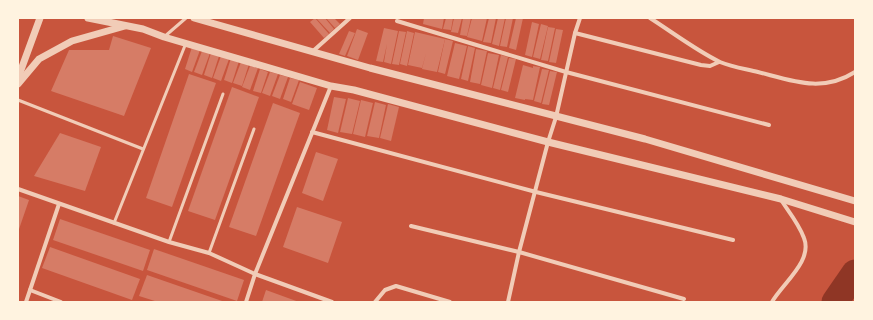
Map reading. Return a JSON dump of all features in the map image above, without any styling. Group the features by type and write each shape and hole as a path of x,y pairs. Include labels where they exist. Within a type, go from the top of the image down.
{"street":[{"path":"18,78 40,18"},
{"path":"88,18 143,29 164,37 186,42 331,86 354,90 548,142 781,199 855,222"},
{"path":"194,18 370,68 645,139 855,201"},
{"path":"312,52 350,18"},
{"path":"508,302 519,252 556,117 575,33 580,18"},
{"path":"650,18 719,62 807,84 831,82 846,78 855,72"},
{"path":"397,21 566,72 769,125"},
{"path":"18,84 39,59 72,41 127,26"},
{"path":"575,33 701,65 710,66 719,62"},
{"path":"246,302 255,274 331,86"},
{"path":"312,132 536,192 733,240"},
{"path":"18,189 169,242 209,253 255,274 332,302"},
{"path":"772,302 801,264 805,256 806,248 805,239 800,228 781,199"},
{"path":"26,302 59,204"},
{"path":"411,226 519,252 684,299"},
{"path":"375,302 385,290 396,286 450,302"},
{"path":"30,290 61,302"}],"lane":[{"path":"164,37 186,18"},
{"path":"114,223 186,42"},
{"path":"169,242 223,94"},
{"path":"18,100 143,150"},
{"path":"209,253 254,129"}],"building":[{"path":"315,18 329,34 324,38 310,22"},
{"path":"316,18 325,18 334,29 330,33"},
{"path":"326,18 334,18 340,24 335,28"},
{"path":"424,18 444,18 442,29 423,24"},
{"path":"446,18 453,18 451,30 443,29"},
{"path":"454,18 462,18 458,33 451,32"},
{"path":"463,18 471,18 467,36 460,35"},
{"path":"472,18 487,18 482,41 467,37"},
{"path":"489,18 496,18 491,43 483,42"},
{"path":"498,18 505,18 499,46 492,44"},
{"path":"506,18 513,18 507,47 500,46"},
{"path":"516,18 523,18 516,50 509,48"},
{"path":"532,22 539,24 532,57 525,55"},
{"path":"541,24 548,26 540,59 533,57"},
{"path":"548,27 555,28 548,61 541,60"},
{"path":"384,28 398,31 391,64 384,62 387,44 383,62 376,61"},
{"path":"357,29 368,33 358,60 347,56"},
{"path":"556,29 563,30 556,63 549,62"},
{"path":"349,31 355,33 345,56 339,54"},
{"path":"399,31 406,32 399,65 392,64"},
{"path":"407,31 414,33 407,66 400,64"},
{"path":"415,32 445,39 437,72 422,69 426,53 422,68 408,65"},
{"path":"113,36 151,48 124,116 51,91 69,50 109,50"},
{"path":"445,39 453,41 445,74 438,72"},
{"path":"455,43 467,46 459,79 447,76"},
{"path":"468,46 475,48 468,81 461,79"},
{"path":"192,47 200,50 192,72 185,69"},
{"path":"476,49 487,51 480,84 470,82"},
{"path":"202,51 210,53 202,75 194,72"},
{"path":"211,53 219,56 212,78 204,75"},
{"path":"488,53 499,55 492,88 481,85"},
{"path":"501,55 508,57 500,90 493,88"},
{"path":"221,56 229,59 221,81 213,78"},
{"path":"231,58 239,61 232,83 224,80"},
{"path":"509,58 516,59 508,92 501,90"},
{"path":"241,62 249,64 242,86 233,83"},
{"path":"523,65 533,68 533,66 540,67 533,100 515,98"},
{"path":"250,66 258,68 250,90 242,87"},
{"path":"260,69 268,72 261,93 253,91"},
{"path":"542,69 549,70 541,103 534,101"},
{"path":"550,71 557,72 549,105 542,104"},
{"path":"270,72 278,74 270,96 262,93"},
{"path":"189,74 216,83 172,207 146,198"},
{"path":"280,75 288,77 280,99 272,96"},
{"path":"290,78 299,80 291,102 283,99"},
{"path":"300,82 317,88 309,110 292,104"},
{"path":"232,87 259,97 215,220 188,211"},
{"path":"334,97 346,99 338,133 327,130"},
{"path":"348,98 360,101 352,134 340,132"},
{"path":"361,100 373,103 365,137 353,134"},
{"path":"375,102 386,105 379,138 367,136"},
{"path":"273,103 300,113 256,236 229,227"},
{"path":"388,104 399,107 391,141 380,138"},
{"path":"60,133 101,147 85,191 34,176"},
{"path":"316,152 338,159 323,201 302,193"},
{"path":"18,196 29,200 18,232"},
{"path":"297,207 342,222 328,263 283,247"},
{"path":"60,219 150,250 143,271 53,240"},
{"path":"50,247 140,279 132,300 42,268"},
{"path":"154,249 244,280 237,301 147,270"},
{"path":"147,275 225,302 158,302 139,296"},
{"path":"266,290 299,302 262,302"}],"waterway":[{"path":"835,302 855,273"}]}
